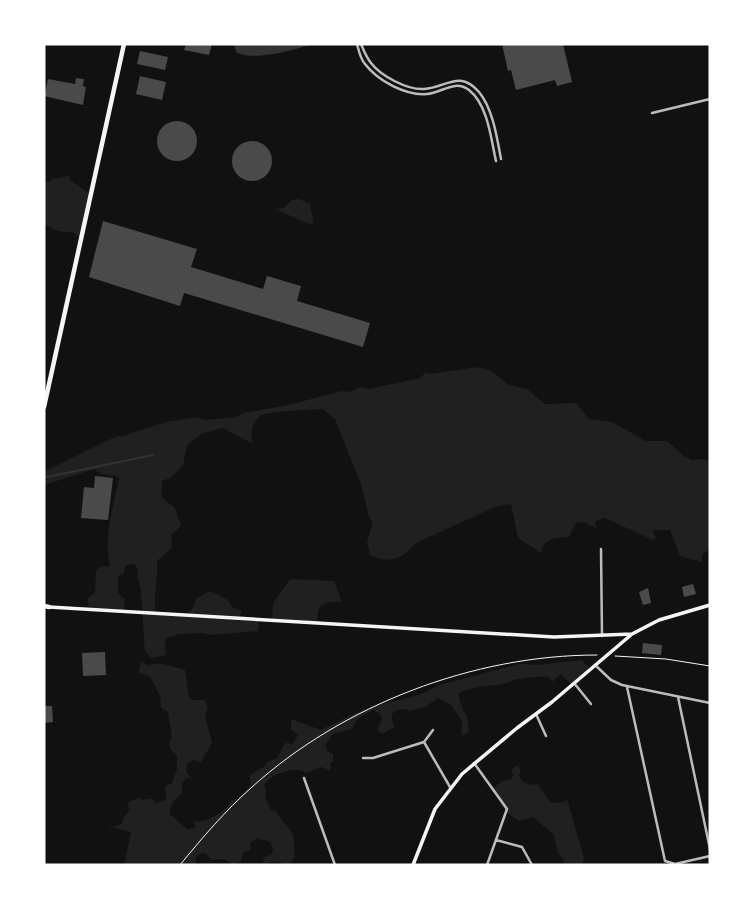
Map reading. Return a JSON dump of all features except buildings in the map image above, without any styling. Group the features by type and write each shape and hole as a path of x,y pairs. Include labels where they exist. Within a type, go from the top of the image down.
{"main road":[{"path":"44,407 124,44"},
{"path":"413,865 435,808 450,787 474,763 632,634 659,620 710,605"},
{"path":"45,607 549,636 632,634"}],"street":[{"path":"359,44 375,67 411,88 427,89 455,80 470,84 487,105 501,159"},
{"path":"359,44 361,59 371,71 406,92 430,94 455,86 468,90 481,107 496,161"},
{"path":"652,113 710,99"},
{"path":"601,549 602,636"},
{"path":"595,665 611,680 627,687 710,703"},
{"path":"574,682 591,704"},
{"path":"627,687 663,857 667,862 675,864 710,856"},
{"path":"678,697 710,849"},
{"path":"536,713 545,736"},
{"path":"363,758 373,758 424,742 433,730"},
{"path":"424,742 450,787"},
{"path":"474,763 507,809 487,865"},
{"path":"304,778 335,865"},
{"path":"496,840 522,847 532,865"}],"path":[{"path":"180,865 208,831 252,787 298,751 345,721 415,690 457,676 514,663 575,656 666,659 710,666"}],"shaded area":[{"path":"234,44 312,44 273,54 252,56 236,52"},
{"path":"69,176 70,180 90,194 80,238 74,233 58,231 44,224 44,181"},
{"path":"299,199 310,204 314,223 309,224 275,209 284,208 292,200"},
{"path":"478,367 491,371 509,385 527,389 545,404 576,403 589,419 612,422 646,441 667,441 685,457 710,462 710,549 702,555 702,562 680,556 670,530 653,530 656,538 653,540 605,518 595,521 596,528 584,522 576,523 569,537 548,541 541,553 518,538 511,504 495,507 416,543 401,556 390,560 377,558 370,555 367,542 373,522 335,419 323,409 291,411 262,415 258,418 252,428 253,444 223,428 203,433 187,445 183,465 170,478 162,481 161,497 175,508 181,526 171,535 172,548 157,561 156,614 185,616 197,598 210,591 228,600 233,608 242,611 239,618 259,620 258,631 212,635 179,634 165,639 166,655 151,658 145,651 142,600 138,569 134,564 125,565 124,573 118,577 118,594 125,599 124,612 89,609 88,598 95,593 96,571 99,567 110,566 108,533 119,479 94,469 44,485 44,474 47,470 119,435 120,437 166,422 197,417 205,420 237,417 243,413 289,405 341,391 349,392 360,387 369,389 420,378 426,372 430,374"},
{"path":"290,579 334,581 342,602 330,602 320,607 317,623 272,621 273,603"},
{"path":"582,660 589,668 571,684 561,674 552,682 550,678 542,676 516,679 458,694 463,711 467,715 469,732 461,736 462,721 450,704 438,698 425,707 410,711 396,710 392,714 395,727 382,734 377,730 382,720 380,714 373,710 357,719 352,729 333,734 325,745 328,752 333,754 331,771 321,767 306,773 290,770 272,777 264,785 265,798 271,810 275,811 293,834 295,857 289,865 275,861 263,864 264,858 272,854 273,848 270,842 258,838 250,842 251,850 243,852 241,861 233,865 225,859 211,860 201,853 196,857 196,865 124,865 131,832 110,827 109,825 113,827 122,824 129,811 128,802 139,798 150,798 157,803 166,800 165,786 172,783 177,769 177,755 171,750 169,743 172,738 168,712 161,707 160,696 150,676 138,673 141,661 148,666 162,664 185,670 189,697 193,700 205,700 208,707 205,715 212,743 201,762 193,760 187,764 186,771 191,778 186,778 182,783 182,794 174,800 170,808 170,814 187,829 195,828 194,821 213,817 229,806 231,800 239,798 250,786 250,775 277,758 285,743 293,744 298,735 291,729 291,719 321,730 370,707 417,695 439,685 520,664 538,665"},
{"path":"517,765 521,769 519,775 522,781 530,785 537,783 551,803 564,802 567,799 584,858 582,865 563,865 564,860 558,853 554,835 533,817 519,821 506,812 492,789 502,781 510,780 514,775 511,770"}],"waterway":[{"path":"47,477 153,455"}]}
